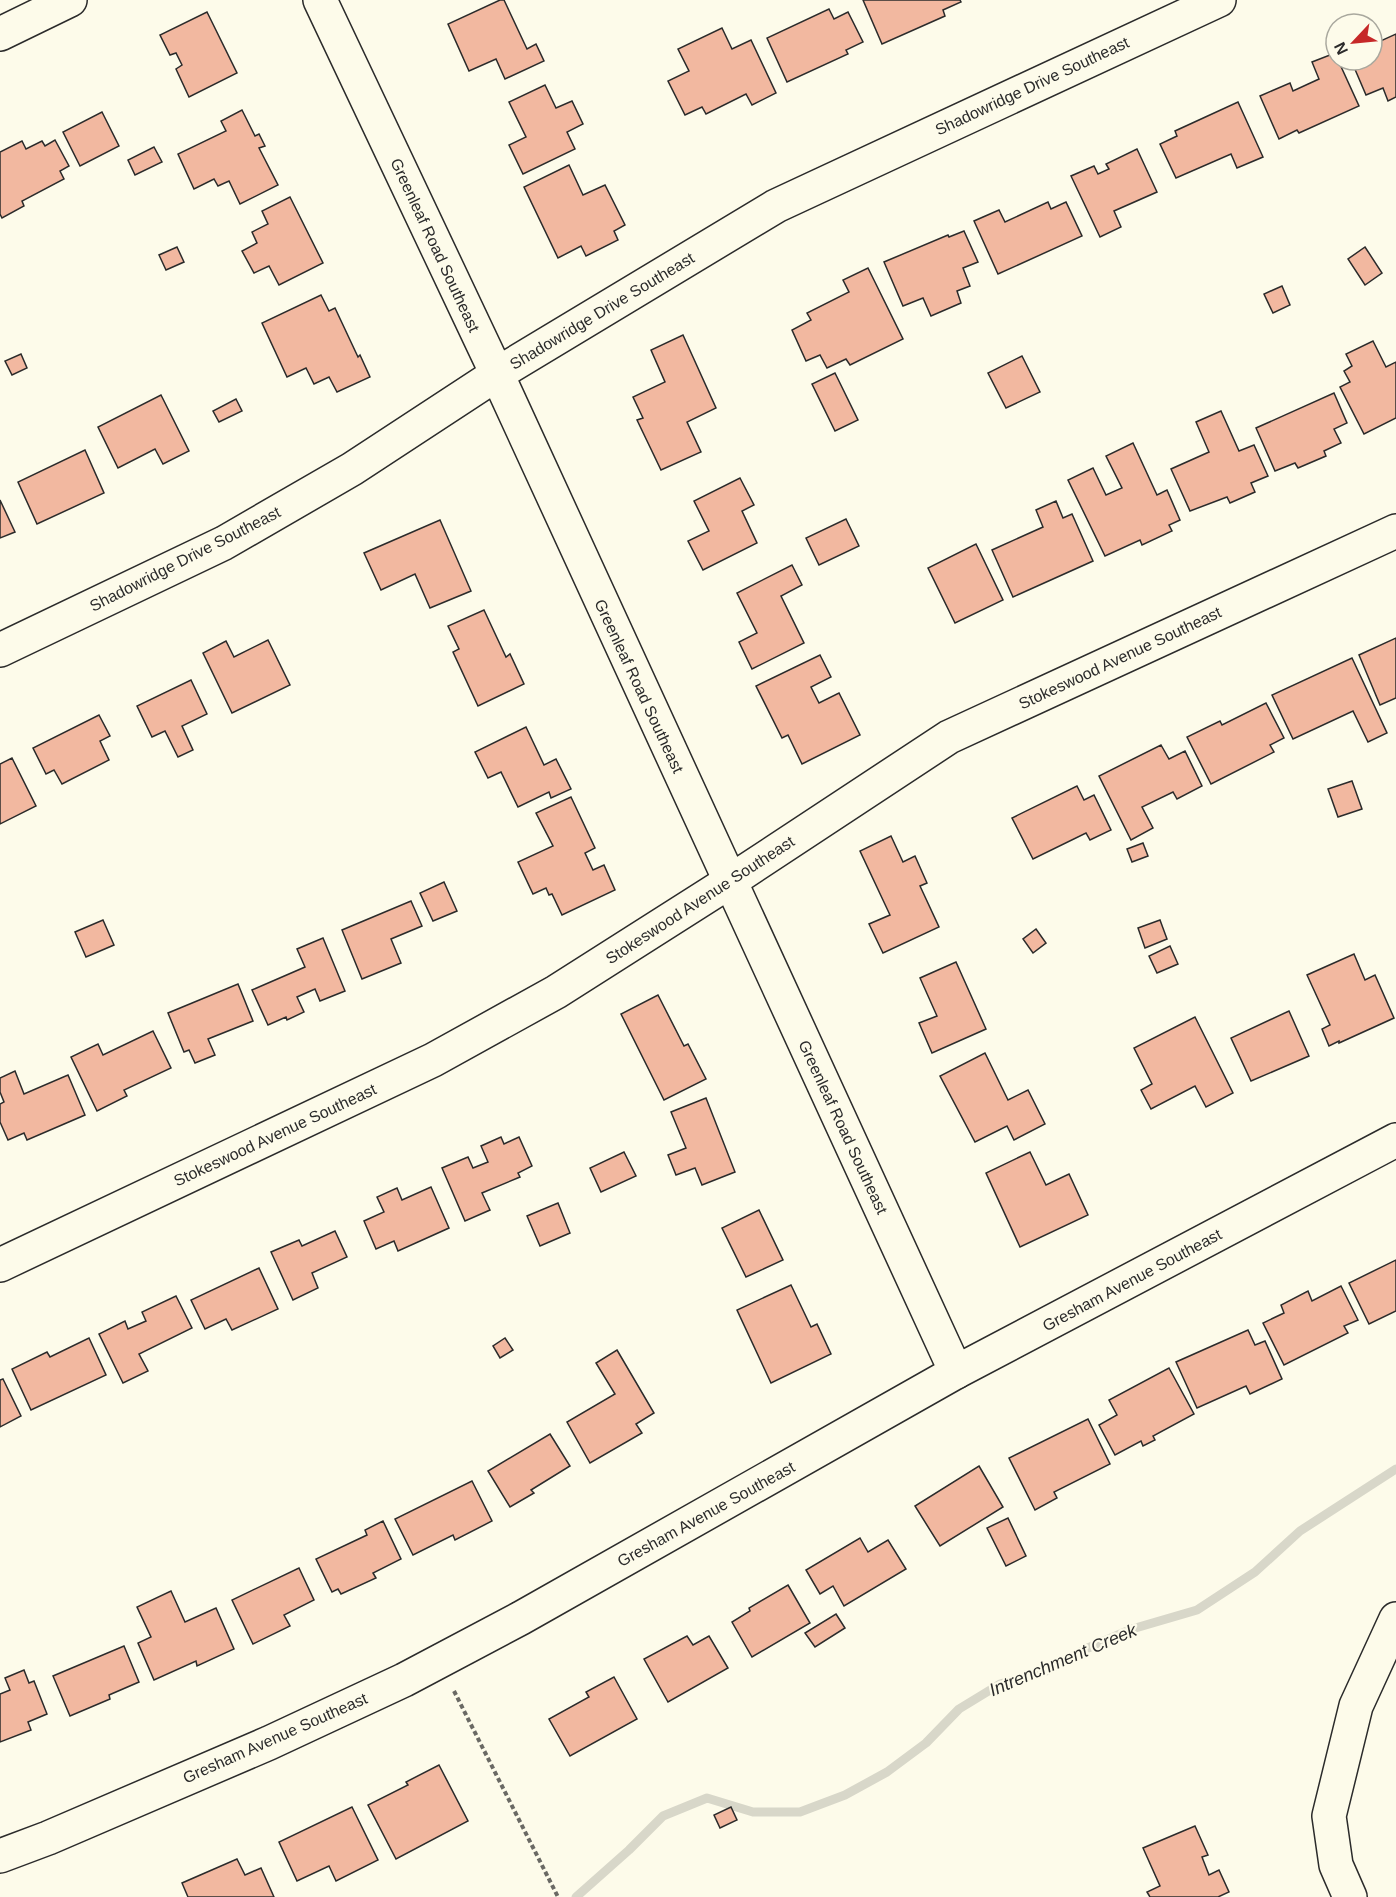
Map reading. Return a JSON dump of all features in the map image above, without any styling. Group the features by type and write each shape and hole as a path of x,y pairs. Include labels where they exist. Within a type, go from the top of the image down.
{"street":[{"path":"0,33 70,0"},
{"name":"Greenleaf Road Southeast","path":"320,0 497,374 956,1372"},
{"name":"Shadowridge Drive Southeast","path":"0,650 224,543 352,469 497,374 776,206 1219,0"},
{"name":"Stokeswood Avenue Southeast","path":"0,1265 433,1060 556,992 729,882 948,737 1396,531"},
{"name":"Gresham Avenue Southeast","path":"0,1856 48,1838 269,1743 404,1680 541,1607 956,1372 1396,1140"},
{"path":"1350,1897 1336,1865 1329,1816 1356,1706 1396,1619"}],"path":[{"path":"439,1661 558,1897"}],"building":[{"path":"504,0 527,49 536,44 544,61 505,79 496,59 469,71 448,24"},
{"path":"863,0 960,0 961,2 943,10 945,16 882,44"},
{"path":"829,9 834,19 848,12 863,42 846,50 848,54 787,82 767,38"},
{"path":"207,12 237,73 189,97 176,69 182,65 176,53 170,55 160,35"},
{"path":"722,28 732,49 751,40 776,93 752,105 746,94 706,114 702,107 685,115 668,81 689,71 678,49"},
{"path":"1396,34 1396,97 1388,101 1383,88 1366,95 1356,72 1384,72 1384,39"},
{"path":"1324,57 1324,72 1343,72 1359,106 1299,133 1297,130 1279,139 1260,96 1290,83 1293,91 1319,79 1312,62"},
{"path":"545,85 556,108 572,101 583,124 567,132 575,149 523,174 509,145 526,137 509,102"},
{"path":"1238,102 1263,157 1237,168 1231,154 1176,178 1160,144 1177,136 1175,131"},
{"path":"242,110 255,136 259,134 265,146 259,148 278,185 240,204 229,181 218,186 214,179 194,189 178,154 226,131 221,121"},
{"path":"102,112 119,146 80,166 63,132"},
{"path":"55,140 69,166 60,171 64,179 22,201 24,206 2,218 0,214 0,152 22,141 26,149 42,141 45,146"},
{"path":"154,147 162,162 135,175 128,160"},
{"path":"1137,149 1157,192 1114,211 1121,227 1100,237 1071,176 1094,166 1098,174 1109,169 1106,164"},
{"path":"569,165 583,195 605,185 625,225 614,231 618,240 586,256 581,246 558,258 524,187"},
{"path":"290,197 323,263 279,285 269,266 254,273 242,251 257,243 252,232 268,224 262,211"},
{"path":"1048,202 1051,209 1066,202 1082,236 998,274 974,221 999,210 1005,222"},
{"path":"964,231 978,262 963,268 970,286 957,291 961,303 931,316 923,298 903,306 884,262 948,235 949,237"},
{"path":"177,247 184,262 166,270 159,255"},
{"path":"1365,247 1382,273 1365,285 1348,259"},
{"path":"868,268 903,339 850,365 846,359 827,368 820,355 806,361 792,330 811,320 807,313 849,292 843,280"},
{"path":"1282,286 1290,305 1273,313 1264,294"},
{"path":"321,295 329,311 335,308 370,377 337,392 329,377 314,384 306,368 287,377 262,323"},
{"path":"683,335 716,408 687,422 701,452 661,470 637,420 643,418 633,397 665,382 651,350"},
{"path":"1373,341 1386,367 1396,362 1396,418 1364,434 1340,387 1350,382 1344,371 1352,366 1346,354"},
{"path":"21,354 27,368 12,375 5,361"},
{"path":"1022,356 1040,392 1006,408 988,373"},
{"path":"835,373 858,420 835,431 812,384"},
{"path":"1334,393 1347,423 1334,429 1341,443 1324,451 1326,456 1298,468 1295,463 1275,471 1256,428"},
{"path":"161,395 189,451 163,464 155,449 118,468 98,427"},
{"path":"236,399 242,411 219,422 213,411"},
{"path":"1221,411 1239,451 1254,445 1268,476 1251,483 1255,492 1230,503 1227,497 1190,511 1171,469 1209,452 1196,422"},
{"path":"1133,443 1157,495 1167,490 1180,520 1169,525 1172,531 1142,545 1140,540 1105,556 1068,480 1093,468 1106,495 1122,488 1106,456"},
{"path":"85,450 104,493 37,524 18,482"},
{"path":"740,478 754,505 742,511 757,543 703,570 688,541 709,531 694,501"},
{"path":"0,500 15,532 0,538"},
{"path":"1056,501 1063,518 1072,514 1093,561 1013,597 992,550 1043,527 1036,510"},
{"path":"846,519 859,546 819,565 806,538"},
{"path":"440,520 471,591 430,608 415,574 381,590 364,553"},
{"path":"976,544 1003,600 955,623 928,568"},
{"path":"792,565 802,585 781,596 804,643 752,669 739,642 757,633 737,593"},
{"path":"484,610 506,657 510,654 524,684 478,706 453,652 459,649 448,626"},
{"path":"1396,638 1396,698 1380,705 1359,655"},
{"path":"268,640 290,685 232,713 203,653 226,641 234,657"},
{"path":"820,655 831,677 811,687 819,703 839,693 860,735 802,764 788,735 782,738 756,686"},
{"path":"1352,658 1387,733 1368,742 1353,711 1293,739 1272,695"},
{"path":"191,680 207,714 182,726 193,750 178,757 165,731 152,737 137,706"},
{"path":"1266,703 1284,738 1270,745 1274,752 1211,784 1187,737 1220,721 1222,725"},
{"path":"99,715 110,736 100,741 109,760 62,784 54,770 46,774 33,748"},
{"path":"526,727 544,765 556,759 571,789 551,798 549,792 518,807 501,772 488,778 475,752"},
{"path":"1161,745 1169,759 1185,751 1202,786 1177,799 1173,792 1142,807 1153,828 1131,840 1099,776"},
{"path":"12,758 36,806 0,824 0,764"},
{"path":"1352,781 1362,809 1338,817 1328,789"},
{"path":"1077,786 1084,800 1094,795 1111,830 1090,840 1086,833 1033,859 1012,818"},
{"path":"571,797 595,848 585,853 593,870 604,865 615,890 562,915 552,894 549,895 546,888 533,894 518,862 553,846 536,813"},
{"path":"891,836 903,862 915,856 927,883 920,886 939,927 883,953 869,924 890,915 860,851"},
{"path":"1143,843 1148,856 1132,862 1127,849"},
{"path":"444,882 457,911 433,921 420,893"},
{"path":"411,901 422,926 391,939 401,963 362,979 342,930"},
{"path":"103,920 114,945 86,957 75,932"},
{"path":"1160,920 1167,939 1145,948 1138,928"},
{"path":"1036,929 1046,943 1033,953 1023,939"},
{"path":"323,938 345,991 320,1001 315,989 297,997 304,1012 268,1025 252,990 305,967 297,949"},
{"path":"1170,946 1178,964 1157,973 1149,956"},
{"path":"1354,954 1365,980 1375,975 1394,1018 1329,1046 1322,1029 1330,1025 1307,975"},
{"path":"956,962 986,1029 932,1053 919,1023 937,1016 920,978"},
{"path":"238,984 253,1021 208,1039 215,1055 195,1063 189,1050 184,1052 168,1013"},
{"path":"658,995 684,1046 688,1044 706,1079 664,1100 621,1014"},
{"path":"1289,1011 1309,1056 1251,1081 1231,1038"},
{"path":"1195,1017 1233,1093 1206,1107 1195,1086 1151,1109 1141,1090 1152,1084 1134,1048"},
{"path":"153,1031 171,1068 124,1090 127,1096 97,1111 71,1057 98,1044 103,1055"},
{"path":"985,1053 1008,1100 1028,1090 1045,1124 1014,1140 1007,1126 975,1142 940,1076"},
{"path":"15,1071 24,1094 68,1075 85,1115 27,1140 24,1133 8,1140 0,1122 0,1104 4,1102 0,1092 0,1078"},
{"path":"706,1098 735,1172 702,1185 695,1168 676,1175 668,1155 686,1148 671,1112"},
{"path":"501,1137 504,1144 519,1137 532,1166 518,1173 520,1177 482,1193 490,1210 465,1221 442,1168 468,1157 473,1168 488,1162 481,1146"},
{"path":"624,1152 636,1176 601,1192 590,1168"},
{"path":"1030,1152 1046,1185 1069,1174 1088,1215 1020,1247 986,1173"},
{"path":"431,1187 449,1228 398,1251 394,1241 376,1249 364,1221 384,1212 377,1197 397,1188 402,1200"},
{"path":"558,1203 570,1233 540,1246 527,1216"},
{"path":"759,1210 783,1260 746,1277 722,1228"},
{"path":"335,1231 347,1257 312,1273 318,1288 293,1300 271,1252 299,1240 302,1246"},
{"path":"1396,1260 1396,1311 1369,1324 1349,1283"},
{"path":"259,1268 278,1309 232,1330 226,1319 205,1329 191,1300"},
{"path":"791,1285 811,1327 817,1324 831,1354 771,1383 737,1310"},
{"path":"1341,1286 1358,1320 1344,1326 1348,1333 1284,1365 1263,1323 1284,1313 1281,1305 1308,1291 1312,1301"},
{"path":"176,1296 192,1328 139,1354 148,1371 123,1383 99,1334 125,1321 128,1329 146,1321 142,1312"},
{"path":"1248,1330 1255,1345 1265,1341 1282,1379 1250,1394 1246,1386 1197,1408 1176,1362"},
{"path":"89,1338 106,1375 31,1410 12,1369 47,1352 50,1357"},
{"path":"505,1338 513,1350 500,1358 493,1346"},
{"path":"617,1350 654,1413 636,1424 642,1433 590,1463 567,1422 615,1394 596,1363"},
{"path":"1169,1368 1194,1414 1153,1436 1155,1440 1143,1446 1141,1441 1115,1455 1099,1425 1117,1415 1109,1400"},
{"path":"3,1379 21,1416 0,1427 0,1380"},
{"path":"1088,1419 1110,1464 1054,1492 1057,1498 1035,1510 1009,1458"},
{"path":"550,1434 570,1466 531,1490 534,1493 510,1507 488,1471"},
{"path":"979,1466 1003,1507 940,1546 915,1506"},
{"path":"472,1481 492,1521 455,1540 453,1535 413,1555 395,1519"},
{"path":"1008,1518 1026,1556 1006,1566 987,1528"},
{"path":"383,1521 401,1559 373,1573 376,1578 341,1594 338,1589 332,1592 316,1559 367,1535 365,1530"},
{"path":"860,1538 868,1552 888,1540 906,1569 844,1606 833,1586 820,1594 806,1570"},
{"path":"299,1568 314,1600 284,1615 290,1626 253,1644 232,1600"},
{"path":"788,1585 810,1623 752,1657 732,1622 750,1611 749,1608"},
{"path":"171,1591 185,1622 216,1608 234,1649 197,1666 196,1661 154,1680 138,1643 151,1637 137,1607"},
{"path":"836,1614 845,1628 815,1647 805,1633"},
{"path":"687,1636 693,1645 709,1636 728,1668 668,1702 644,1659"},
{"path":"124,1646 139,1682 109,1695 110,1699 70,1716 53,1676"},
{"path":"24,1670 29,1683 34,1681 47,1714 28,1722 31,1730 0,1742 0,1694 10,1690 5,1678"},
{"path":"614,1677 637,1719 570,1756 549,1719 589,1697 586,1692"},
{"path":"439,1765 468,1821 396,1859 368,1805 408,1785 406,1782"},
{"path":"352,1807 378,1860 336,1881 329,1866 297,1881 279,1842"},
{"path":"731,1807 737,1820 720,1828 714,1815"},
{"path":"1195,1826 1208,1855 1202,1857 1209,1875 1219,1870 1229,1892 1218,1897 1150,1897 1147,1892 1160,1886 1143,1848"},
{"path":"237,1859 245,1875 261,1868 274,1897 188,1897 182,1883"}],"waterway":[{"name":"Intrenchment Creek","path":"576,1897 663,1816 707,1798 753,1812 800,1812 845,1795 887,1772 926,1743 959,1709 1000,1684 1046,1671 1088,1648 1132,1629 1197,1610 1255,1572 1300,1531 1396,1469"}]}
